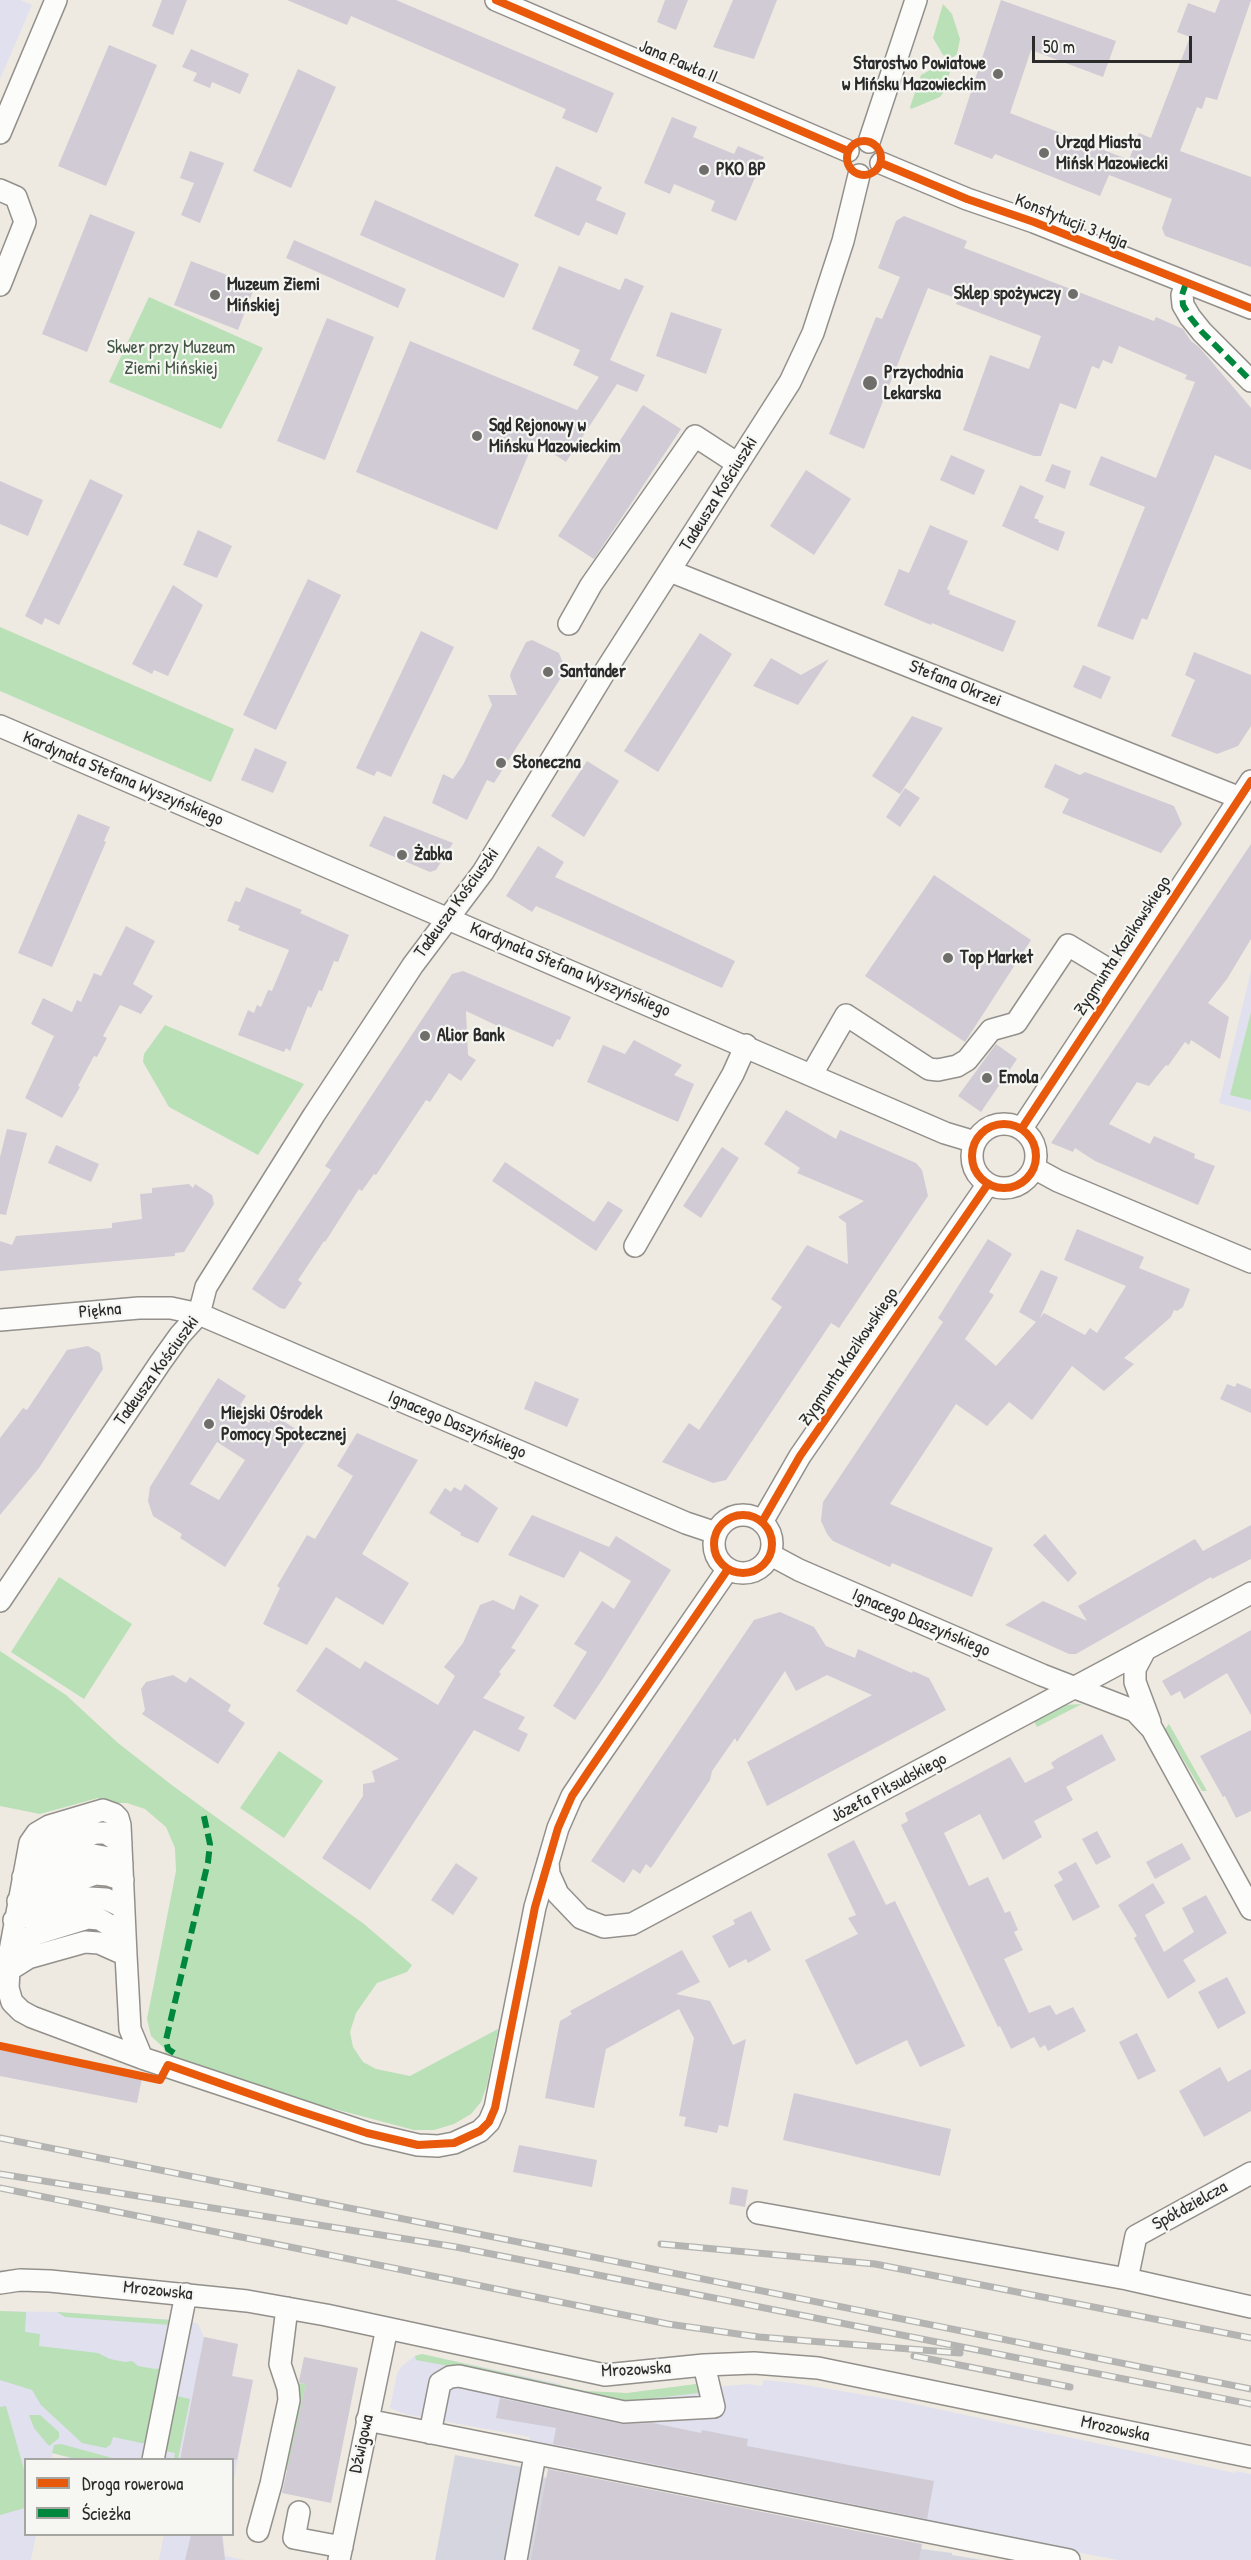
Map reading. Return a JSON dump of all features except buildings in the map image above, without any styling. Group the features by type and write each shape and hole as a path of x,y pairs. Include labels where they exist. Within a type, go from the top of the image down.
{"street":[{"name":"Jana Pawła II","path":"496,0 848,151"},
{"path":"869,142 916,0"},
{"path":"0,133 53,1"},
{"path":"859,142 869,142 881,152 881,163 879,168 870,175 859,175 854,173 847,163 848,151 859,142"},
{"name":"Konstytucji 3 Maja","path":"881,163 967,199 1034,222 1251,308"},
{"name":"Tadeusza Kościuszki","path":"0,1601 154,1371 180,1335 199,1314 206,1287 219,1266 358,1047 413,965 483,872 604,673 802,360 843,241 859,175"},
{"path":"0,190 16,197 25,222 0,285"},
{"path":"1186,284 1182,295 1183,305 1190,317 1251,381"},
{"path":"569,624 591,585 695,436 738,464"},
{"name":"Stefana Okrzei","path":"670,571 1245,790"},
{"name":"Kardynała Stefana Wyszyńskiego","path":"0,726 395,898 746,1045 945,1133 975,1142"},
{"name":"Zygmunta Kazikowskiego","path":"1022,1128 1245,790"},
{"path":"812,1074 846,1015 929,1069 938,1070 957,1066 973,1054 991,1030 1016,1023 1068,945 1121,977"},
{"path":"635,1246 733,1074 746,1045"},
{"path":"998,1124 1022,1128 1032,1139 1036,1148 1034,1168 1029,1178 1020,1184 998,1188 988,1184 974,1169 972,1160 975,1142 981,1132 998,1124"},
{"path":"1034,1168 1058,1181 1251,1262"},
{"name":"Zygmunta Kazikowskiego","path":"762,1522 800,1456 988,1184"},
{"name":"Piękna","path":"0,1320 139,1308 171,1308 199,1314"},
{"name":"Ignacego Daszyńskiego","path":"199,1314 686,1523 716,1533"},
{"path":"736,1516 754,1517 762,1522 772,1537 771,1555 758,1570 749,1573 728,1569 718,1558 715,1550 716,1533 728,1520 736,1516"},
{"name":"Ignacego Daszyńskiego","path":"771,1555 799,1570 1074,1688 1136,1711 1152,1729"},
{"path":"142,2058 130,2029 123,1872 118,1818 103,1810 43,1829 30,1843 16,1911 9,1961 8,1988 12,2002 32,2017 142,2058 367,2133 418,2145 454,2144 480,2131 489,2122 495,2108 535,1907 558,1828 572,1796 631,1706 728,1569"},
{"name":"Józefa Piłsudskiego","path":"548,1862 549,1874 558,1894 581,1918 604,1927 632,1924 1251,1593"},
{"path":"1145,1650 1136,1669 1135,1682 1152,1729 1251,1909"},
{"path":"23,1877 93,1855 115,1859 123,1872"},
{"path":"16,1911 95,1874 123,1872"},
{"path":"16,1911 89,1898 106,1899 123,1907"},
{"path":"9,1961 21,1942 36,1934 88,1918 99,1919 125,1934"},
{"path":"9,1961 85,1942 99,1943 127,1962"},
{"name":"Spółdzielcza","path":"1127,2278 1136,2236 1251,2173"},
{"path":"758,2214 1127,2278 1251,2307"},
{"name":"Mrozowska","path":"10,2281 186,2294 288,2308 605,2375 704,2365 770,2363 818,2368 1251,2457"},
{"path":"153,2458 186,2294"},
{"path":"258,2531 271,2484 289,2400 288,2388 280,2364 288,2308"},
{"name":"Dźwigowa","path":"340,2553 387,2328"},
{"path":"430,2433 440,2383 450,2377 459,2376 624,2412 714,2407 704,2365"},
{"path":"367,2420 1069,2560"},
{"path":"516,2560 535,2455"},
{"path":"299,2512 294,2538 340,2553"}],"shaded area":[{"path":"0,0 21,0 32,5 0,79"},
{"path":"1251,971 1251,1112 1219,1103"},
{"path":"0,2311 57,2312 189,2321 198,2324 204,2337 238,2344 232,2376 253,2380 234,2479 234,2458 69,2458 53,2453 51,2458 24,2458 24,2536 36,2536 31,2560 0,2560"},
{"path":"422,2354 561,2384 561,2389 609,2398 747,2384 762,2386 764,2380 793,2383 900,2401 1235,2473 1236,2471 1251,2474 1251,2560 1118,2560 926,2523 926,2521 809,2497 529,2444 530,2437 405,2414 390,2408 397,2374 401,2367 415,2356"},
{"path":"455,2455 522,2467 520,2473 982,2560 435,2560"},
{"path":"164,2536 223,2536 225,2556 244,2560 159,2560"}],"green space":[{"path":"943,4 952,14 960,39 957,54 951,59 943,55 933,38"},
{"path":"936,67 950,72 943,93 940,97 911,109 921,75"},
{"name":"Skwer przy Muzeum Ziemi Mińskiej","path":"149,297 263,348 221,429 109,382"},
{"path":"0,627 234,729 211,782 0,691"},
{"path":"1251,1012 1251,1100 1230,1095"},
{"path":"165,1025 304,1084 258,1155 169,1107 143,1062 144,1054"},
{"path":"59,1577 132,1624 84,1699 11,1652"},
{"path":"0,1651 66,1695 118,1743 173,1786 364,1924 412,1965 407,1972 377,1983 356,2013 350,2032 353,2047 363,2062 376,2069 410,2076 498,2029 487,2085 481,2102 471,2114 454,2124 434,2130 414,2130 168,2065 164,2048 151,2036 147,2019 176,1871 175,1848 166,1827 145,1809 127,1803 106,1803 98,1798 40,1814 0,1806"},
{"path":"1082,1704 1037,1727 1034,1721 1065,1705"},
{"path":"1169,1724 1207,1791 1202,1791 1165,1729"},
{"path":"279,1751 323,1781 284,1838 240,1808"},
{"path":"0,2311 26,2312 25,2332 40,2334 39,2346 98,2353 110,2359 132,2361 138,2366 162,2368 146,2444 113,2437 111,2444 106,2448 82,2443 41,2405 32,2390 0,2380"},
{"path":"57,2312 171,2320 171,2325 65,2317"},
{"path":"422,2354 586,2391 627,2393 696,2384 699,2393 612,2403 556,2392 557,2386 416,2360 415,2356"},
{"path":"298,2383 306,2384 289,2470 281,2469"},
{"path":"177,2396 190,2399 178,2458 174,2458 175,2453 165,2451"},
{"path":"6,2406 24,2469 24,2508 0,2515 0,2407"},
{"path":"29,2415 40,2415 59,2432 59,2438 49,2446 34,2428"},
{"path":"61,2444 112,2458 72,2458 52,2453 54,2445"}],"railway":[{"path":"0,2138 1251,2389"},
{"path":"0,2174 456,2247 1251,2404"},
{"path":"0,2188 668,2324 759,2337 960,2353"},
{"path":"661,2244 875,2264 1251,2338"},
{"path":"914,2356 1070,2387"}],"marked path":[{"path":"1186,283 1182,295 1183,305 1190,317 1251,381"},
{"path":"174,2053 168,2049 166,2040 208,1862 210,1844 203,1812"}],"cycle path":[{"path":"496,0 848,151"},
{"path":"864,141 876,146 881,158 876,170 864,175 852,170 847,158 852,146 864,141"},
{"path":"881,163 967,199 1034,222 1251,308"},
{"path":"1022,1128 1251,781"},
{"path":"998,1124 1010,1124 1027,1133 1034,1144 1036,1156 1034,1168 1027,1179 1010,1188 998,1188 986,1183 977,1174 972,1162 972,1150 977,1138 986,1129 998,1124"},
{"path":"762,1522 800,1456 988,1184"},
{"path":"743,1515 754,1517 767,1528 772,1544 770,1555 759,1568 743,1573 732,1571 719,1560 714,1544 716,1533 727,1520 743,1515"},
{"path":"0,2046 160,2080 168,2065 367,2133 418,2145 454,2143 480,2131 489,2122 495,2108 535,1907 558,1828 572,1796 728,1569"}],"place":[{"name":"Starostwo Powiatowe w Mińsku Mazowieckim","path":"998,74"},
{"name":"Urząd Miasta Mińsk Mazowiecki","path":"1044,153"},
{"name":"PKO BP","path":"704,170"},
{"name":"Sklep spożywczy","path":"1073,294"},
{"name":"Muzeum Ziemi Mińskiej","path":"215,295"},
{"name":"Przychodnia Lekarska","path":"870,383"},
{"name":"Sąd Rejonowy w Mińsku Mazowieckim","path":"477,436"},
{"name":"Santander","path":"548,672"},
{"name":"Słoneczna","path":"501,763"},
{"name":"Żabka","path":"402,855"},
{"name":"Top Market","path":"948,958"},
{"name":"Alior Bank","path":"425,1036"},
{"name":"Emola","path":"987,1078"},
{"name":"Miejski Ośrodek Pomocy Społecznej","path":"209,1424"}]}
